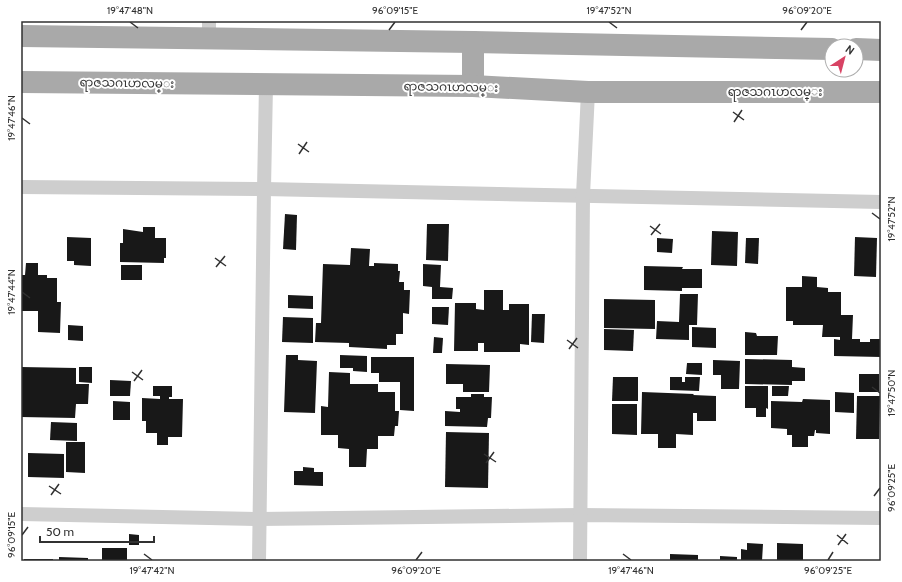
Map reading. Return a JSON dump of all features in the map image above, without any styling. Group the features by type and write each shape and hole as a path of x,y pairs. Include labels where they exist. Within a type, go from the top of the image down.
{"main road":[{"path":"21,36 209,30 473,42 824,49"},
{"path":"473,42 473,86"},
{"path":"864,49 881,50"},
{"name":"ရာဇသဂၤဟလမ္း","path":"21,82 473,86 588,92 881,92"}],"street":[{"path":"260,561 266,85"},
{"path":"580,561 583,195 588,92"},
{"path":"21,187 583,195 881,202"},
{"path":"21,514 260,519 580,515 881,518"}],"building":[{"path":"285,214 297,215 296,250 283,249"},
{"path":"427,224 449,224 448,261 426,260"},
{"path":"143,227 155,227 155,238 166,238 166,258 164,258 164,263 120,262 120,243 123,243 123,229 143,232"},
{"path":"712,231 738,232 737,266 711,265"},
{"path":"67,237 91,238 91,266 74,265 74,261 67,261"},
{"path":"855,237 877,238 876,277 854,276"},
{"path":"657,238 673,239 672,253 657,252"},
{"path":"746,238 759,238 758,264 745,263"},
{"path":"351,248 370,249 369,266 374,266 374,263 398,264 398,271 400,271 399,282 404,282 404,290 410,290 409,314 403,313 403,334 396,334 396,345 387,345 387,349 349,347 349,343 315,342 316,323 321,323 323,264 350,265"},
{"path":"26,263 38,263 38,275 47,275 47,278 57,278 57,302 61,302 60,333 38,332 38,311 21,311 21,275 25,275"},
{"path":"423,264 441,265 440,287 453,288 452,299 432,299 432,287 423,286"},
{"path":"121,265 142,265 142,280 121,280"},
{"path":"644,266 702,269 702,288 682,288 682,291 644,290"},
{"path":"802,276 817,277 817,287 828,288 828,292 841,292 841,315 853,315 852,339 860,339 860,342 870,342 870,339 881,339 881,357 834,356 834,339 840,340 840,337 822,337 823,325 793,325 793,321 786,321 786,287 802,287"},
{"path":"484,290 503,290 503,310 509,310 509,304 529,304 529,345 520,344 520,352 484,352 484,343 478,343 478,351 454,351 455,303 476,303 476,309 484,310"},
{"path":"680,294 698,294 697,325 689,325 689,340 656,339 657,321 679,322"},
{"path":"288,295 313,296 313,309 288,308"},
{"path":"604,299 655,300 655,329 604,328"},
{"path":"432,307 449,307 448,325 432,324"},
{"path":"532,314 545,314 544,343 531,342"},
{"path":"283,317 313,318 313,343 282,342"},
{"path":"68,325 83,326 83,341 68,340"},
{"path":"692,327 716,328 716,348 692,347"},
{"path":"604,329 634,330 633,351 604,350"},
{"path":"745,332 756,333 757,336 778,336 777,355 745,355"},
{"path":"434,337 443,338 442,353 433,353"},
{"path":"286,355 298,355 298,360 317,361 315,413 284,412"},
{"path":"340,355 367,356 367,372 353,371 353,368 340,368"},
{"path":"371,357 414,357 414,411 400,410 400,382 379,382 379,373 371,373"},
{"path":"745,359 792,360 792,367 805,368 805,381 792,381 792,385 745,384"},
{"path":"713,360 740,361 739,389 721,389 721,375 713,375"},
{"path":"687,363 702,363 702,375 686,374"},
{"path":"446,364 490,365 489,392 463,392 463,384 446,384"},
{"path":"21,367 76,368 76,384 89,384 88,404 76,404 75,418 21,417"},
{"path":"79,367 92,367 92,383 79,382"},
{"path":"329,372 350,373 350,384 378,384 378,392 395,392 395,411 399,411 398,426 395,426 394,436 378,436 378,449 367,449 366,467 349,467 349,449 338,448 338,435 321,435 321,406 328,407"},
{"path":"859,374 879,374 879,392 859,392"},
{"path":"613,377 638,377 638,401 612,401"},
{"path":"670,377 682,377 682,382 685,382 685,377 700,377 699,391 670,390"},
{"path":"110,380 131,381 130,396 110,396"},
{"path":"153,386 172,386 172,397 169,397 169,399 183,399 182,437 168,437 168,445 157,445 157,433 146,433 146,421 142,421 142,398 160,399 160,396 153,396"},
{"path":"745,386 768,386 768,409 766,408 766,417 756,417 756,408 745,408"},
{"path":"772,386 789,386 788,396 772,396"},
{"path":"642,392 716,396 716,421 697,421 697,413 693,413 693,435 676,434 676,448 658,448 658,434 641,434"},
{"path":"835,392 854,393 854,413 835,412"},
{"path":"471,394 484,394 484,397 492,397 491,418 488,418 487,427 445,426 445,411 460,412 460,409 456,409 456,397 471,397"},
{"path":"857,396 880,396 879,439 856,439"},
{"path":"803,399 830,400 830,434 816,433 815,430 814,436 808,436 808,447 792,447 792,435 787,435 787,429 771,428 771,401 802,402"},
{"path":"113,401 130,402 130,420 113,420"},
{"path":"612,404 637,404 637,435 612,434"},
{"path":"51,422 77,423 77,441 50,440"},
{"path":"446,432 489,433 488,488 445,487"},
{"path":"66,442 85,442 85,473 66,472"},
{"path":"28,453 64,454 64,478 28,477"},
{"path":"303,467 314,468 314,472 323,472 323,486 294,485 294,471 303,471"},
{"path":"129,534 139,535 139,545 129,545"},
{"path":"747,543 763,544 762,561 741,561 741,549 747,550"},
{"path":"777,543 803,544 803,561 777,561"},
{"path":"102,548 127,548 127,561 102,561"},
{"path":"670,554 698,555 698,561 670,561"},
{"path":"720,556 737,557 737,561 720,561"},
{"path":"59,557 88,558 88,561 59,561"},
{"path":"24,559 53,559 53,561 24,561"}]}
